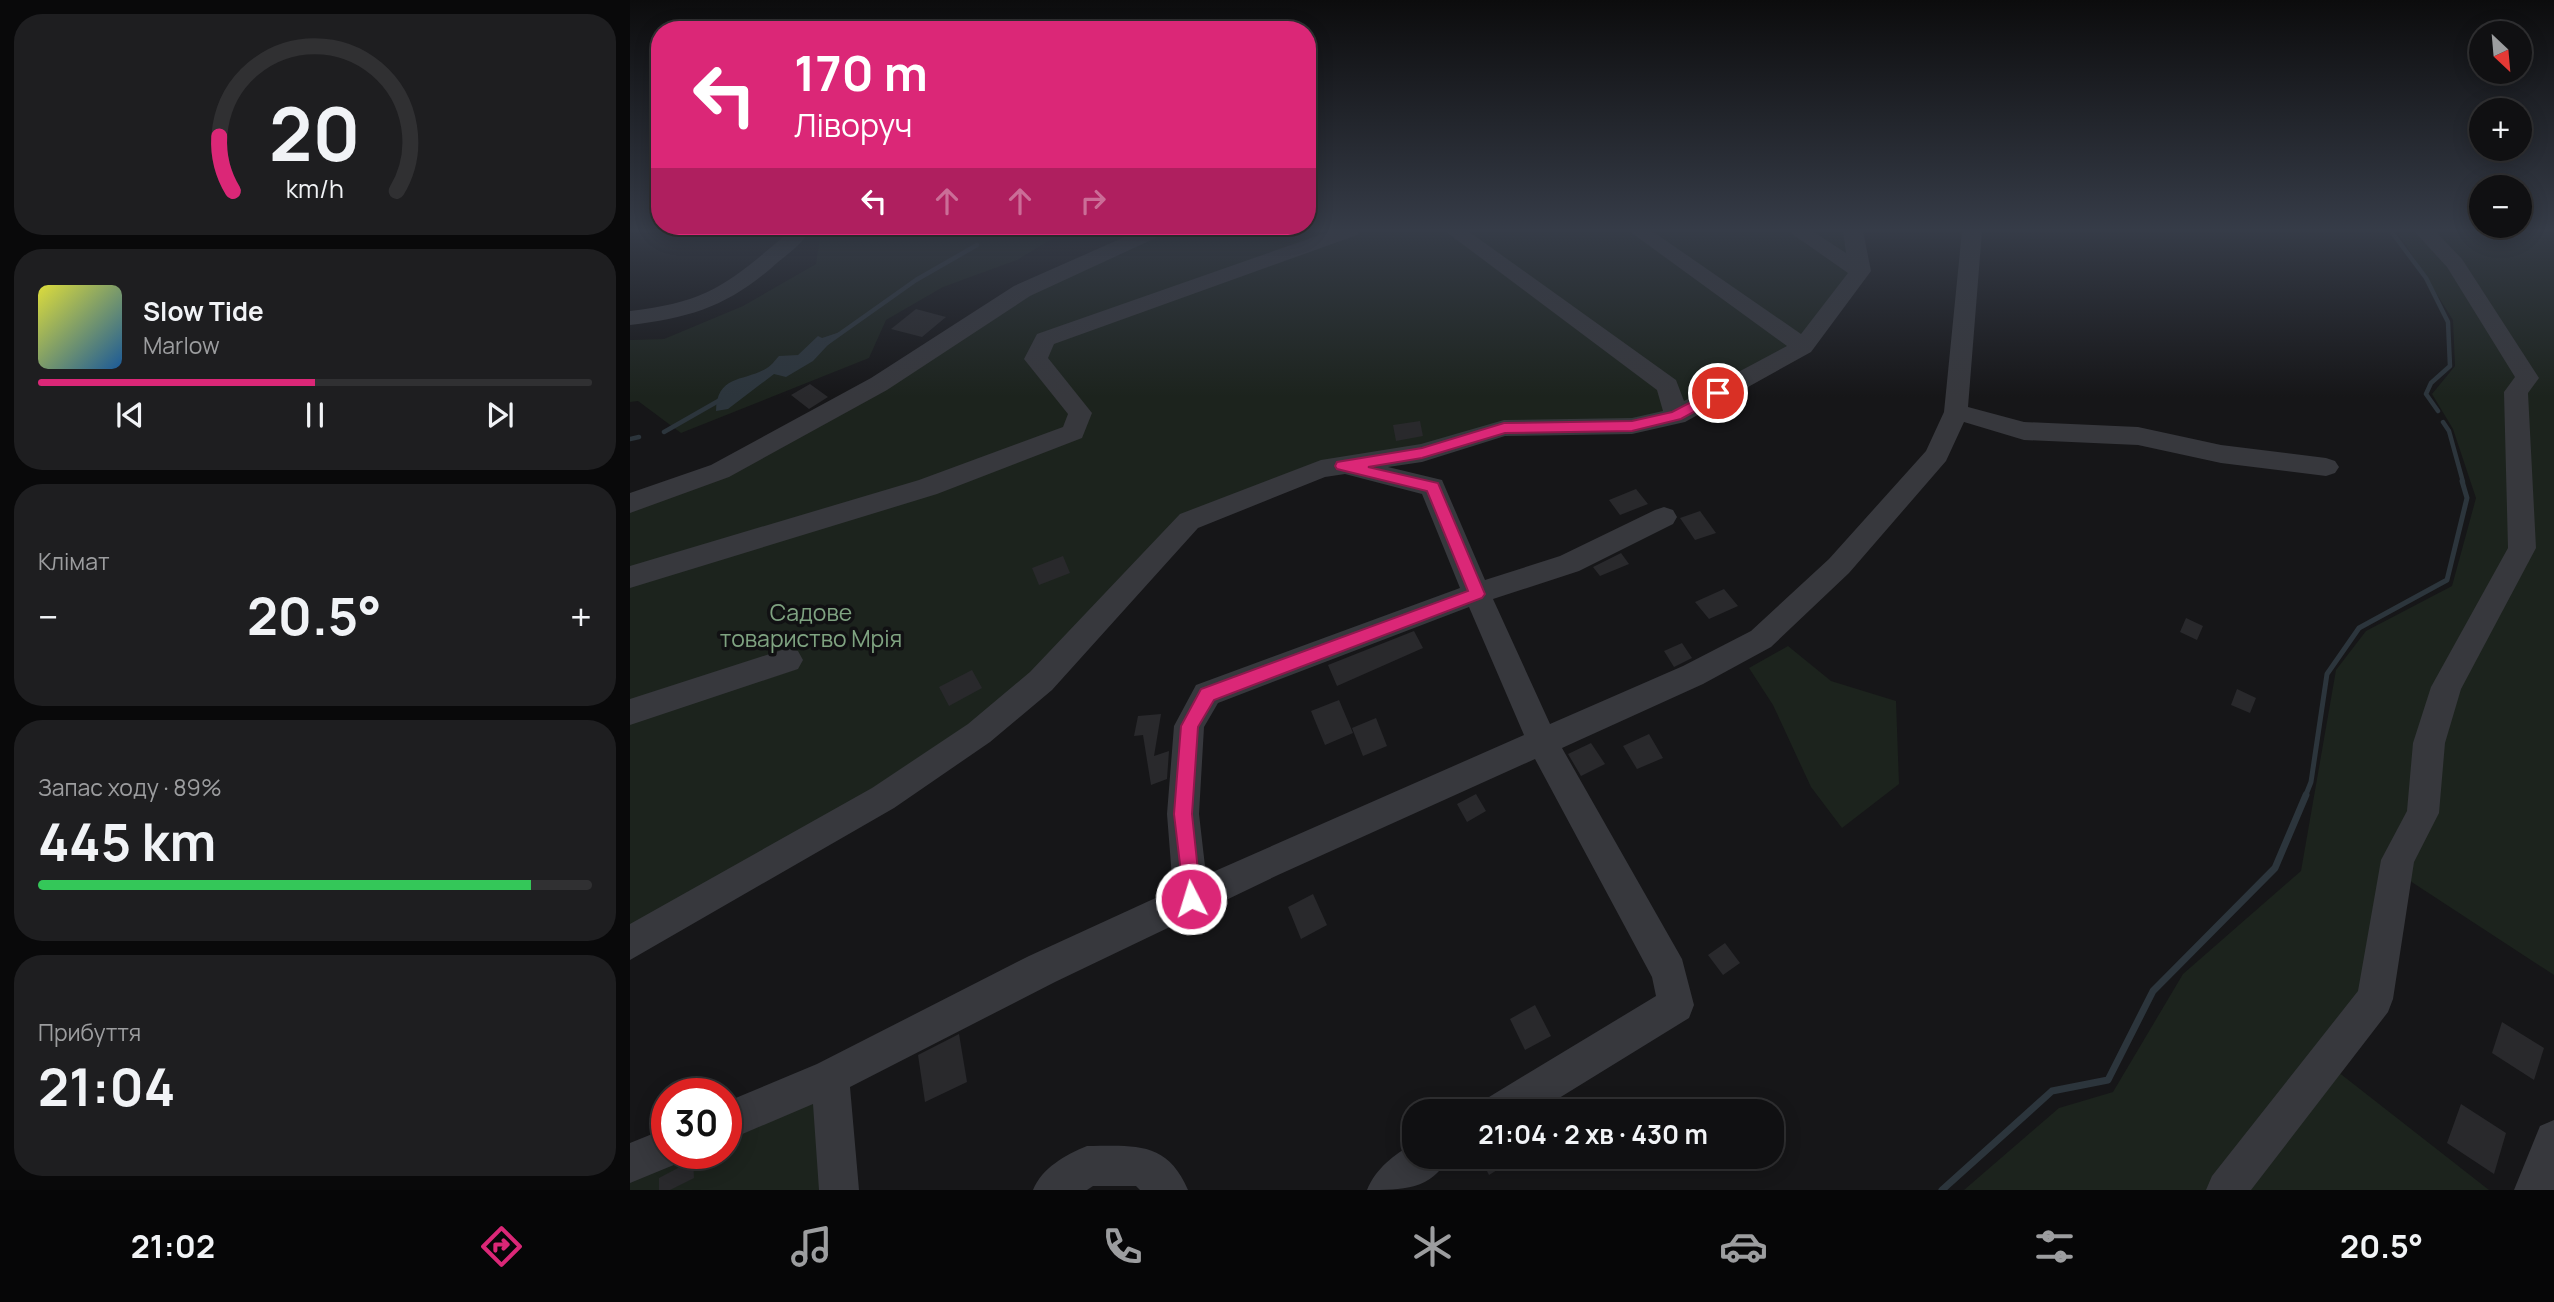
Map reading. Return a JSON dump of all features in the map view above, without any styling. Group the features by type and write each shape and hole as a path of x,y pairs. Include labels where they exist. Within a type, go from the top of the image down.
{"street":[{"path":"630,318 669,313 709,301 734,287"},
{"path":"630,503 720,471 879,384 1032,287"},
{"path":"630,577 928,487 1073,432 1080,413 1036,359 1045,339 1193,287"},
{"path":"1531,287 1668,386 1676,416"},
{"path":"1718,287 1803,347"},
{"path":"630,943 883,798 979,733 1041,681 1189,521 1321,469 1422,453 1504,428 1632,426 1676,416 1803,347 1848,287"},
{"path":"742,1115 830,1077 1042,969 1191,899 1693,676 1761,639 1839,566 1937,455 1956,412 1967,287"},
{"path":"2226,1190 2375,999 2398,860 2423,813 2429,743 2446,687 2522,548 2516,391 2527,379 2469,287"},
{"path":"1956,412 2024,431 2138,436 2221,454 2326,467"},
{"path":"1342,466 1433,487 1542,742 1669,972 1676,1005 1523,1099"},
{"path":"1191,899 1183,814 1189,726 1208,694 1477,594 1569,564 1664,517"},
{"path":"630,712 788,660"},
{"path":"830,1077 839,1190"},
{"path":"2534,1190 2554,1140"},
{"path":"630,1163 651,1154"},
{"path":"1053,1190 1087,1166 1145,1166 1168,1190"},
{"path":"1387,1190 1410,1169"}],"green space":[{"path":"777,287 944,287 886,320 869,358 681,433 638,401 630,402 630,340 664,339 743,306"},
{"name":"Садове товариство Мрія","path":"1045,287 1848,287 1803,347 1676,416 1504,428 1321,469 1189,521 1041,681 630,943 630,503 721,471"},
{"path":"2432,287 2554,287 2554,975 2404,877 2333,1068 2489,1190 1964,1190 2059,1108 2113,1092 2183,974 2301,871 2336,670 2366,631 2452,586 2476,498 2453,429 2432,394 2455,366 2453,320"},
{"path":"1788,646 1831,681 1896,701 1899,784 1842,828 1811,787 1773,705 1749,668"},
{"path":"830,1077 839,1190 630,1190 630,1163 651,1157 651,1169 742,1169 742,1115"}],"shaded area":[{"path":"840,332 813,361 786,377 774,374 728,409 716,411 721,391 733,381 767,368 779,356 798,355 818,336 822,338"}],"building":[{"path":"916,309 946,317 922,337 891,329"},
{"path":"810,384 828,397 809,409 791,395"},
{"path":"1420,421 1423,436 1396,441 1393,425"},
{"path":"1636,489 1648,504 1620,515 1609,500"},
{"path":"1700,511 1716,533 1695,540 1680,518"},
{"path":"1621,553 1629,564 1600,576 1593,567"},
{"path":"1063,556 1070,573 1039,585 1032,568"},
{"path":"1724,589 1738,606 1709,619 1695,602"},
{"path":"2186,618 2203,626 2197,640 2180,632"},
{"path":"1414,631 1423,648 1337,686 1328,665"},
{"path":"1682,643 1692,658 1674,667 1664,651"},
{"path":"972,670 982,688 949,706 939,687"},
{"path":"2237,689 2256,698 2250,713 2231,705"},
{"path":"1339,700 1353,733 1325,745 1311,711"},
{"path":"1161,714 1154,756 1169,751 1167,779 1151,785 1143,735 1134,736 1138,716"},
{"path":"1376,718 1387,746 1363,756 1352,728"},
{"path":"1649,734 1663,758 1637,769 1623,746"},
{"path":"1591,743 1605,764 1581,776 1568,754"},
{"path":"1476,794 1486,811 1467,822 1457,804"},
{"path":"1313,894 1327,925 1301,939 1288,907"},
{"path":"1725,943 1740,963 1723,975 1708,955"},
{"path":"1535,1005 1551,1036 1525,1050 1510,1019"},
{"path":"2502,1022 2544,1048 2534,1080 2492,1053"},
{"path":"959,1034 967,1082 925,1102 918,1055"},
{"path":"2461,1104 2506,1133 2494,1174 2447,1143"},
{"path":"676,1169 694,1169 694,1178 670,1190 659,1190 659,1178"},
{"path":"1486,1169 1499,1169 1489,1175"}],"waterway":[{"path":"827,343 907,287"},
{"path":"2430,287 2448,322 2450,366 2431,383 2426,394 2438,411"},
{"path":"664,432 720,400"},
{"path":"2443,422 2449,431 2463,482"},
{"path":"630,439 639,437"},
{"path":"2305,797 2311,782 2327,674 2359,628 2447,580 2467,498 2462,481"},
{"path":"1942,1190 2052,1091 2108,1080 2153,991 2275,868 2306,795"}],"route":[{"path":"1191,899 1183,814 1189,726 1208,694 1435,607 1477,594 1433,487 1342,466 1422,453 1504,428 1632,426 1676,416 1718,393"}]}
